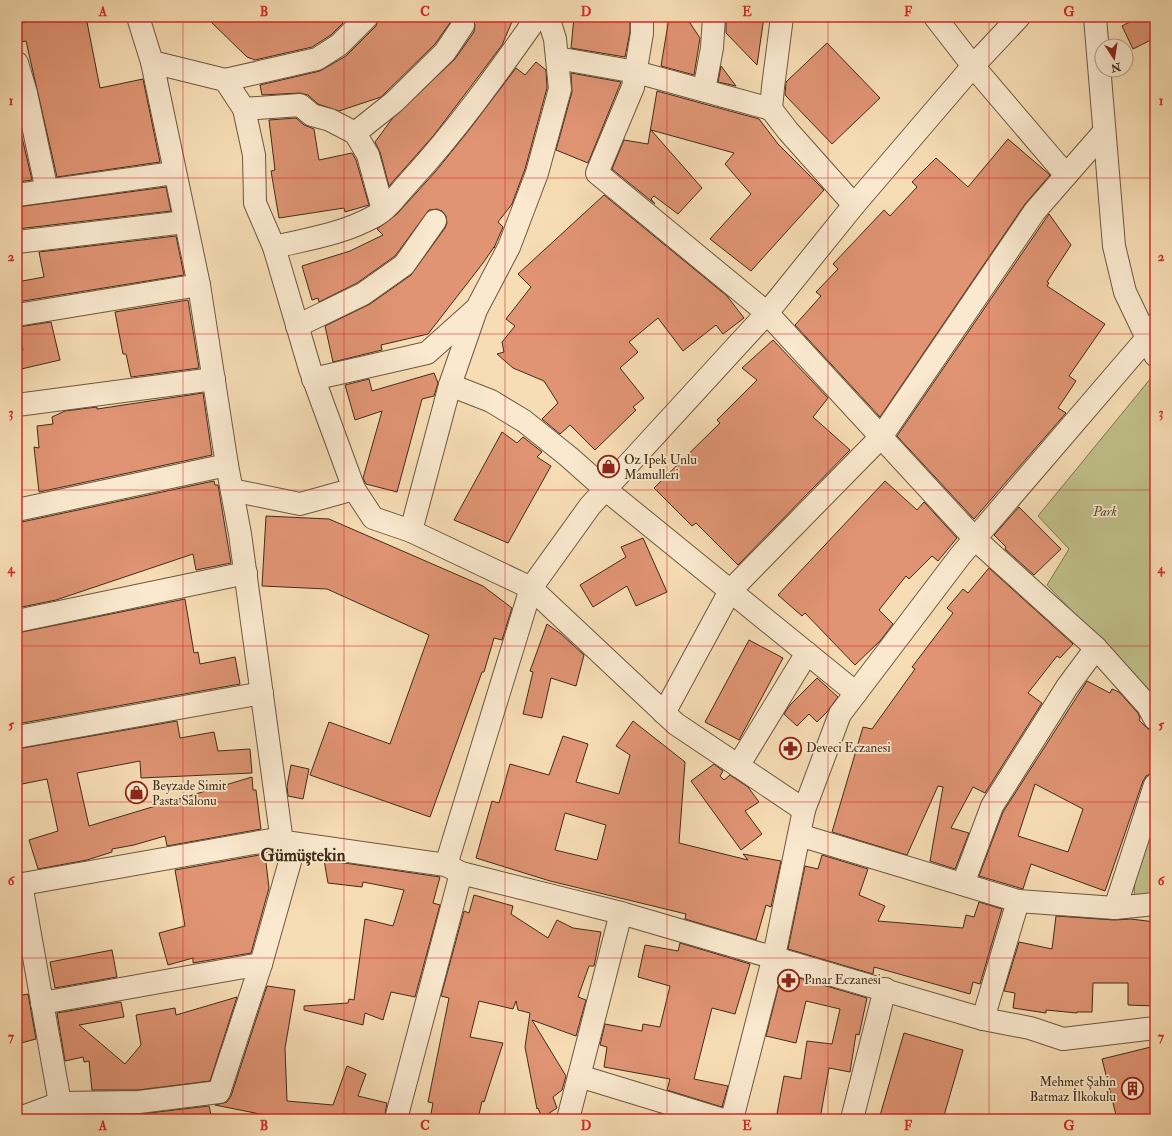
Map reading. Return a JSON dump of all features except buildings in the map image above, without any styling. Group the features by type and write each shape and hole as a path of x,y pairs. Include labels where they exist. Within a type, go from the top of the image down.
{"street":[{"path":"17,1119 60,1103 142,1111 219,1092 260,964 288,843 262,693 246,573 227,465 199,285 174,173 152,62 138,17"},
{"path":"274,247 341,232 375,216 383,210 421,169 492,82 537,17"},
{"path":"411,531 450,385 476,310 509,247 537,173 560,89 554,39 548,17"},
{"path":"642,17 642,32 633,87 597,173 767,312 975,539 1096,648 1148,706 1155,719"},
{"path":"704,90 712,48 714,17"},
{"path":"771,109 782,17"},
{"path":"936,17 973,66 1066,176"},
{"path":"396,1119 453,869 531,588 590,506 767,312 854,205 973,66 1019,17"},
{"path":"732,1119 774,956 804,810 840,714 975,539 1152,339 1125,292 1114,246 1095,17"},
{"path":"152,62 225,80 318,59 339,45 356,21"},
{"path":"355,133 394,102 445,52 463,25"},
{"path":"557,58 636,72 771,109 788,131 854,205"},
{"path":"17,63 26,93 47,191"},
{"path":"225,80 244,109 254,155 255,203 274,247 313,379 354,489 373,518 411,531 531,588 676,724 804,810"},
{"path":"244,109 300,105 312,115 330,120 355,133 368,155 383,210"},
{"path":"664,713 730,591 881,436 1035,210 1104,132"},
{"path":"17,195 174,173"},
{"path":"297,326 362,294 404,265 435,221"},
{"path":"17,242 185,222"},
{"path":"17,315 199,285"},
{"path":"313,379 427,353 476,310"},
{"path":"17,405 214,379"},
{"path":"450,385 492,401 524,421 569,456 605,489 856,693"},
{"path":"17,510 227,465"},
{"path":"232,490 300,504 354,489"},
{"path":"17,621 246,573"},
{"path":"963,884 992,806 1067,687 1096,648"},
{"path":"738,766 807,653"},
{"path":"17,737 262,693"},
{"path":"1115,908 1155,785"},
{"path":"799,835 1018,901 1115,908 1155,904"},
{"path":"60,1103 19,884 271,840 453,869 621,913 774,956 983,1019 1030,1028 1063,1039 1155,1028"},
{"path":"983,1019 1018,901"},
{"path":"568,1119 621,913"},
{"path":"42,1003 260,964"},
{"path":"852,1119 885,989"},
{"path":"579,1076 720,1119"}],"green space":[{"name":"Park","path":"1151,378 1155,388 1155,705 1140,681 1047,585 1069,549 1038,516"},
{"path":"1155,823 1155,896 1134,900 1135,874"}],"place":[{"name":"Oz Ipek Unlu Mamulleri","path":"609,467"},
{"name":"Deveci Eczanesi","path":"791,748"},
{"name":"Beyzade Simit Pasta Salonu","path":"136,793"},
{"name":"Pınar Eczanesi","path":"788,980"},
{"name":"Mehmet Şahin Batmaz İlkokulu","path":"1132,1089"}],"district":[{"name":"Gümüştekin","path":"303,855"}]}
